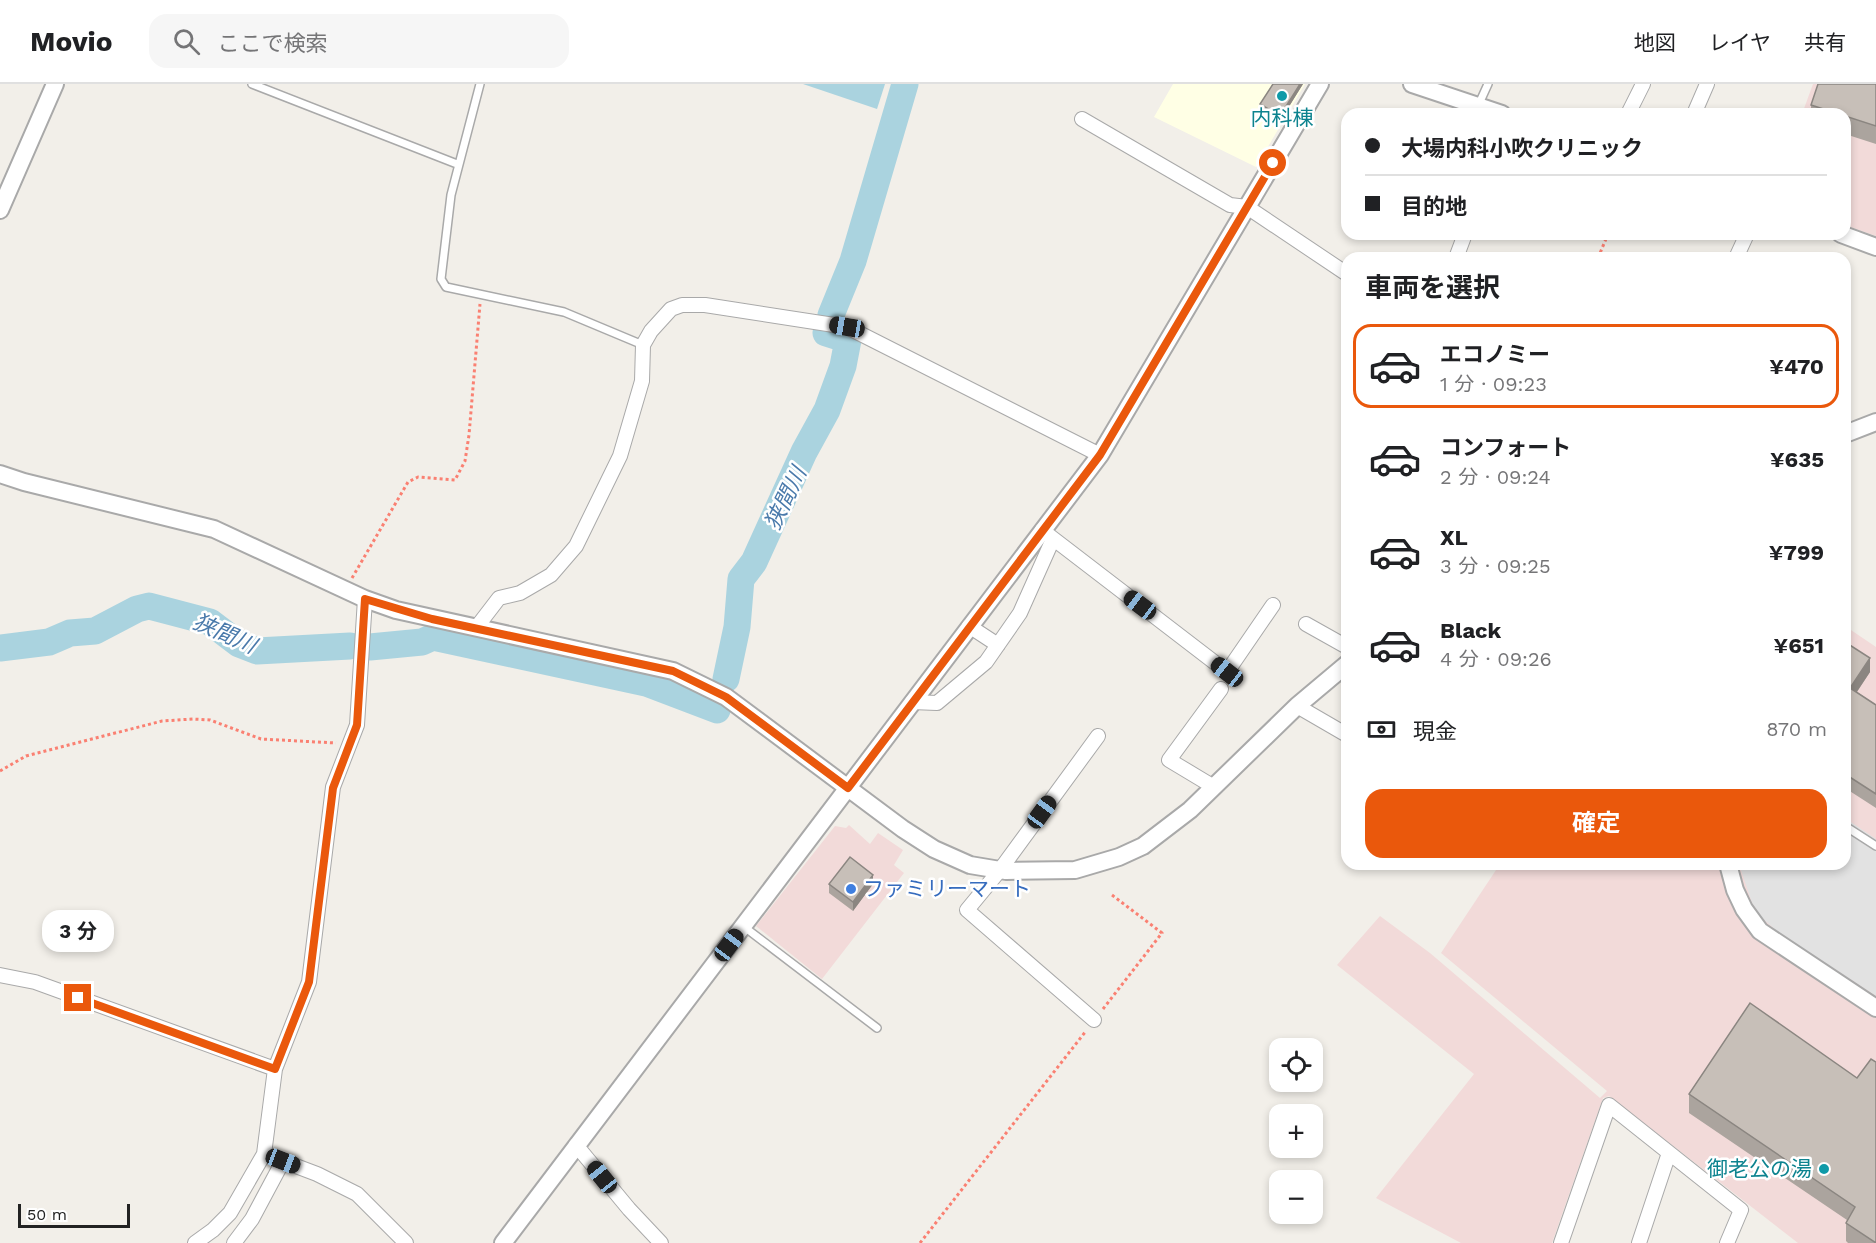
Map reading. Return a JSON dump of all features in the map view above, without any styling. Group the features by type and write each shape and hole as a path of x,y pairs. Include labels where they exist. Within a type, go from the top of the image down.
{"street":[{"path":"0,210 55,84"},
{"path":"503,1243 969,626 1048,535 1100,455 1320,84"},
{"path":"1412,84 1484,108"},
{"path":"1632,108 1643,84"},
{"path":"1697,108 1707,84"},
{"path":"1082,119 1230,206 1247,207 1341,270"},
{"path":"1851,238 1876,247"},
{"path":"476,628 499,598 520,593 551,575 576,546 620,456 642,381 642,345 660,319 671,309 682,305 705,305 847,327 1100,455"},
{"path":"1851,432 1876,422"},
{"path":"0,474 214,529 365,599 396,610 673,671 726,697 934,849 970,865 1000,870 1063,871 1119,857 1164,832 1297,706 1341,668"},
{"path":"1048,535 1227,672 1273,605"},
{"path":"912,702 937,703 986,662 1020,613 1048,535"},
{"path":"195,1243 213,1230 230,1213 264,1154 275,1069 309,982 333,788 357,725 365,599"},
{"path":"1306,624 1341,644"},
{"path":"969,626 998,645"},
{"path":"1214,787 1169,760 1221,689"},
{"path":"1297,706 1341,732"},
{"path":"1094,1020 966,910 1000,870 1098,736"},
{"path":"1730,870 1739,900 1760,931 1876,1008"},
{"path":"0,975 35,982 275,1069"},
{"path":"1561,1243 1609,1105 1741,1210 1727,1243"},
{"path":"576,1145 628,1209 661,1243"},
{"path":"1639,1243 1669,1153"},
{"path":"264,1154 357,1194 406,1243"},
{"path":"234,1243 252,1219 283,1161"}],"lane":[{"path":"252,84 457,164"},
{"path":"480,84 457,164 441,279 446,287 564,312 642,345"},
{"path":"1478,106 1488,84"},
{"path":"1851,830 1876,846"},
{"path":"743,926 877,1028"}],"path":[{"path":"346,590 408,482 418,477 455,480 460,473 469,435 481,294"},
{"path":"0,771 26,756 162,721 210,720 261,739 350,744"},
{"path":"920,1243 1162,933 1112,895"}],"shaded area":[{"path":"1173,84 1305,84 1256,167 1154,117"},
{"path":"1813,84 1876,84 1876,236 1851,227 1851,108 1804,108"},
{"path":"1851,630 1876,647 1876,1243 1798,1243 1609,1096 1603,1098 1552,1243 1461,1243 1376,1198 1474,1074 1337,965 1380,916 1430,953 1600,1098 1607,1091 1441,953 1496,870 1851,870"},
{"path":"1851,822 1876,839 1876,996 1779,933 1762,918 1752,903 1741,870 1851,870"},
{"path":"849,825 870,844 878,833 903,850 894,865 904,873 822,979 756,926 835,826 846,828"}],"water":[{"path":"803,84 885,84 877,109"}],"building":[{"name":"内科棟","path":"1273,84 1300,84 1280,116 1260,104"},
{"path":"1818,84 1876,84 1876,126 1851,118 1851,108 1820,108 1811,105"},
{"path":"1851,646 1870,658 1851,686"},
{"path":"1851,689 1876,705 1876,794 1851,778"},
{"name":"ファミリーマート","path":"850,857 873,875 853,902 829,884"},
{"name":"御老公の湯","path":"1750,1003 1857,1078 1871,1059 1876,1062 1876,1243 1846,1223 1855,1207 1689,1094"}],"waterway":[{"name":"狭間川","path":"831,315 853,261 905,84"},
{"name":"狭間川","path":"726,679 737,627 741,579 754,562 804,452 827,410 843,366 848,340 826,333 827,331"},
{"name":"狭間川","path":"0,648 49,642 70,633 95,631 137,609 149,606 210,622 239,644 257,651 350,646"},
{"name":"狭間川","path":"370,647 422,642 433,637 646,683 717,710 718,704"}],"place":[{"name":"内科棟","path":"1282,96"},
{"name":"ファミリーマート","path":"851,889"},
{"name":"御老公の湯","path":"1824,1169"}],"route":[{"path":"78,998 275,1069 302,1006 309,982 333,788 357,725 365,599 432,619 673,671 726,697 848,788 1100,455 1273,163"}]}
